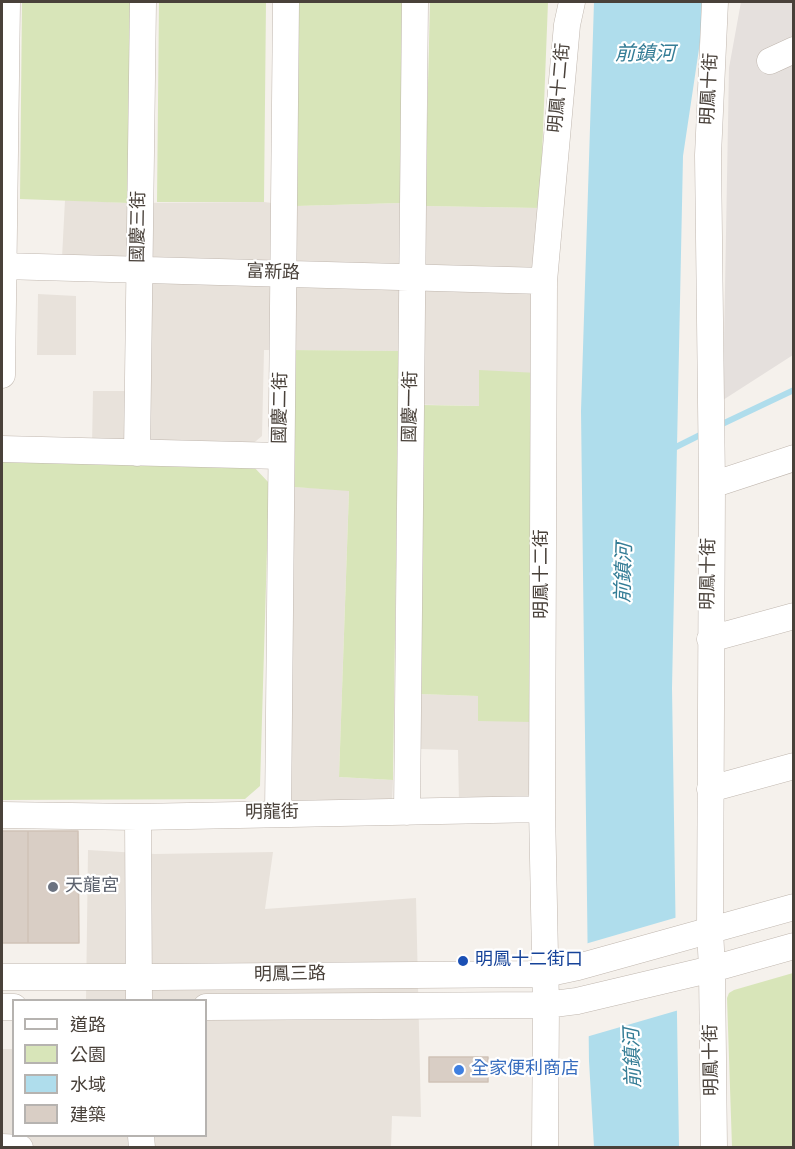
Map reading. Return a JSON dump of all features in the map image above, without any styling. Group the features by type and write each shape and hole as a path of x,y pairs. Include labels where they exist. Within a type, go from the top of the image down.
{"street":[{"path":"2,375 7,2"},
{"name":"國慶三街","path":"137,453 143,2"},
{"name":"國慶二街","path":"278,814 286,2"},
{"name":"國慶一街","path":"407,812 415,2"},
{"name":"明鳳十二街","path":"545,1148 546,1005 542,809 544,281 567,25 572,2"},
{"name":"明鳳十街","path":"714,1148 710,930 712,485 708,155 715,2"},
{"path":"770,61 794,50"},
{"name":"富新路","path":"2,266 544,281"},
{"path":"2,449 281,456"},
{"path":"712,485 794,458"},
{"path":"710,639 794,616"},
{"path":"710,789 794,766"},
{"name":"明龍街","path":"2,815 138,817 542,809"},
{"path":"138,817 139,989"},
{"path":"710,930 794,907"},
{"name":"明鳳三路","path":"2,976 139,989 545,974 579,967 710,930"},
{"path":"712,969 794,946"},
{"name":"明鳳三路","path":"207,1007 546,1005 577,1001 712,969"},
{"path":"2,1147 20,1148"}],"shaded area":[{"path":"741,2 793,2 793,355 723,400 729,68"},
{"path":"65,200 129,203 264,202 296,206 401,203 425,206 540,208 538,373 480,406 399,404 398,351 264,350 262,436 250,446 92,446 93,391 127,391 128,278 61,277"},
{"path":"38,294 76,296 76,355 37,355"},
{"path":"294,487 349,490 339,777 393,780 392,803 290,804"},
{"path":"418,694 478,696 531,722 530,793 521,804 459,804 458,750 419,749"},
{"path":"88,850 155,854 273,852 265,909 416,898 421,1117 392,1116 391,1147 2,1147 2,1049 12,1049 12,1137 207,1137 207,999 86,999"}],"green space":[{"path":"22,2 130,2 129,203 20,199"},
{"path":"159,2 266,2 264,202 157,202"},
{"path":"298,2 403,2 401,203 296,206"},
{"path":"430,2 548,2 540,208 425,206"},
{"path":"288,350 399,351 393,780 339,777 349,491 294,487"},
{"path":"479,370 538,373 531,722 478,721 478,696 418,694 423,405 479,406"},
{"path":"2,461 253,466 269,483 260,786 245,799 2,800"},
{"path":"793,973 793,1147 732,1147 727,998 734,990"}],"water":[{"name":"前鎮河","path":"594,2 706,2 683,156 672,688 679,1147 594,1147 589,1061 581,411"}],"pier":[{"path":"678,917 679,1010 586,1037 585,944"}],"building":[{"path":"2,831 28,831 28,943 2,943"},
{"name":"天龍宮","path":"28,831 78,831 79,943 28,943"},
{"name":"全家便利商店","path":"429,1057 488,1057 488,1082 429,1082"}],"waterway":[{"path":"718,426 794,390"},
{"path":"670,450 704,433"}],"place":[{"name":"天龍宮","path":"53,887"},
{"name":"明鳳十二街口","path":"463,961"},
{"name":"全家便利商店","path":"459,1070"}]}
